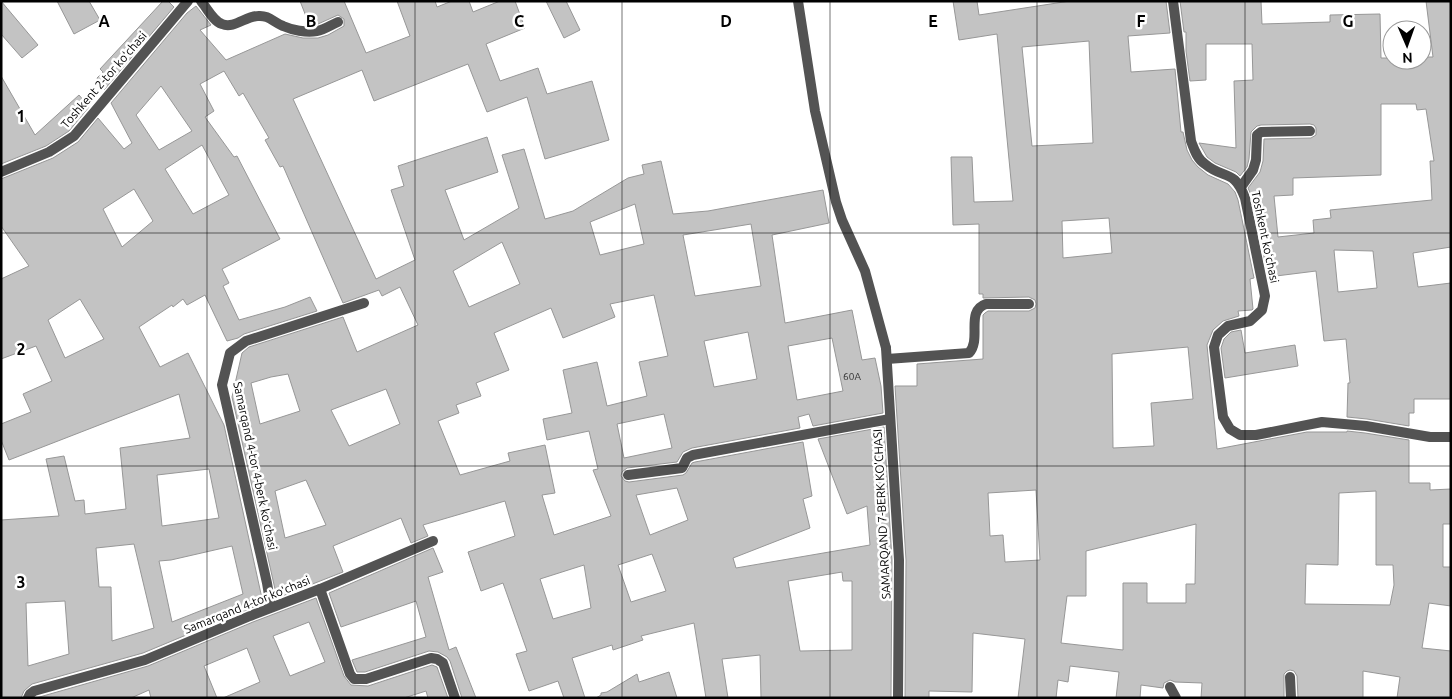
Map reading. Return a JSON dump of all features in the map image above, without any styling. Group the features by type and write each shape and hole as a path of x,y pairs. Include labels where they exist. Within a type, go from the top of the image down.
{"street":[{"name":"Toshkent 2-tor koʻchasi","path":"1,172 49,152 74,136 188,1"},
{"path":"201,1 215,19 224,25 231,25 261,15 269,17 282,26 300,31 317,31 338,22"},
{"name":"SAMARQAND 7-BERK KO'CHASI","path":"798,1 815,111 836,202 865,271 886,354 899,560 898,698"},
{"name":"Toshkent koʻchasi","path":"1173,1 1191,141 1195,153 1204,164 1233,177 1241,186 1264,296 1262,310 1250,321 1228,326 1218,335 1214,348 1222,417 1230,429 1240,435 1256,435 1322,422 1366,426 1430,437 1451,437"},
{"path":"1241,186 1253,170 1256,160 1257,135 1261,132 1310,132"},
{"name":"Samarqand 4-tor 4-berk koʻchasi","path":"272,607 222,385 230,353 246,341 364,303"},
{"path":"886,354 970,353 974,344 975,315 977,310 986,304 1028,304"},
{"name":"SAMARQAND 7-BERK KO'CHASI","path":"628,475 682,468 687,458 693,455 890,419"},
{"path":"320,589 433,541"},
{"name":"Samarqand 4-tor koʻchasi","path":"28,698 34,691 145,660 320,589 350,674 354,680 366,679 431,658 437,659 443,663 455,698"},
{"path":"1290,676 1291,698"},
{"path":"1170,687 1176,698"}],"building":[{"path":"1,1 38,45 22,58 1,34"},
{"path":"57,1 89,1 100,20 74,34"},
{"path":"163,1 168,1 174,7 104,90 97,78 103,72 100,69"},
{"path":"300,1 344,1 366,53 410,36 397,1 435,1 437,7 452,1 469,1 473,12 500,1 515,1 525,28 486,44 500,81 538,68 547,94 592,81 609,140 545,159 527,97 487,112 468,64 374,101 362,70 293,99 376,279 415,260 391,190 404,186 398,166 487,137 498,172 445,190 464,240 519,208 502,155 524,149 545,219 573,211 628,178 644,174 642,165 661,161 673,214 708,211 823,190 829,223 772,235 785,323 852,310 862,360 875,358 881,386 883,413 813,426 809,414 798,417 800,428 692,448 683,452 677,462 627,468 622,472 621,476 625,481 629,482 683,475 692,463 695,462 803,442 812,496 803,499 810,528 733,558 736,568 870,545 867,506 847,514 818,439 884,427 892,560 891,698 761,698 760,655 722,659 728,698 706,698 694,623 641,636 643,640 613,650 612,645 572,658 585,698 564,698 558,681 529,691 516,654 527,651 503,583 481,591 468,552 515,536 505,501 423,525 428,536 411,543 401,518 333,546 343,572 277,598 232,397 242,353 249,347 343,317 357,352 418,325 400,287 382,296 379,290 343,303 283,166 280,167 265,140 269,138 243,93 239,96 224,71 200,84 214,111 205,117 234,157 237,156 280,239 222,269 229,283 223,286 239,320 285,307 310,297 317,311 227,341 205,295 187,305 183,299 139,327 160,367 188,353 224,425 263,603 143,653 32,684 24,691 21,698 1,698 1,520 59,516 46,459 64,456 75,501 84,500 85,514 126,509 120,448 190,438 179,394 9,460 1,440 1,424 31,412 23,394 52,381 36,346 1,359 1,279 29,266 1,226 1,179 53,158 78,142 98,118 124,149 132,143 111,103 187,13 196,6 211,25 200,30 226,60 285,34 303,38 318,38 328,35 344,26 344,19 338,15 318,24 307,25 309,24","holes":["161,86 192,131 159,150 136,115","202,145 229,195 193,214 165,169","134,189 153,221 122,247 103,209","635,204 644,244 600,255 590,222","751,224 761,286 695,296 683,235","502,242 520,284 469,307 453,271","654,295 668,356 639,362 647,396 607,406 597,362 563,370 572,413 543,419 547,440 589,431 598,469 593,470 611,516 554,535 542,495 555,493 545,445 508,453 510,461 460,475 438,421 459,413 456,405 481,396 476,383 509,370 494,333 551,308 563,338 615,317 610,304","80,299 104,339 65,358 48,320","748,332 757,379 714,387 704,341","832,338 843,391 797,400 788,346","288,374 300,411 260,424 251,383","386,389 400,424 349,446 331,410","664,414 672,448 624,458 617,424","209,469 219,518 162,526 157,475","306,480 326,525 285,538 275,491","677,488 688,520 650,535 636,495","134,544 154,628 112,641 111,587 99,587 96,548","232,546 243,594 172,622 159,561","652,554 666,591 631,602 618,565","584,565 591,608 553,619 540,579","842,572 843,581 852,581 852,650 800,651 788,581","65,601 69,654 28,666 26,603"]},
{"path":"546,1 566,1 580,30 564,38"},
{"path":"953,1 977,1 979,15 1070,1 1166,1 1170,33 1128,36 1131,72 1175,69 1181,132 1183,132 1187,150 1198,167 1208,175 1228,184 1235,192 1254,278 1250,279 1253,309 1238,311 1239,316 1223,321 1213,330 1207,345 1217,449 1307,432 1347,431 1409,440 1409,483 1430,483 1430,490 1451,489 1451,524 1443,524 1443,567 1451,567 1451,606 1429,603 1422,648 1451,651 1451,698 1397,698 1400,677 1363,671 1363,698 1298,698 1297,676 1294,671 1290,670 1284,674 1284,698 1201,698 1202,683 1175,682 1170,680 1164,683 1163,688 1141,685 1140,698 1116,698 1119,672 1070,666 1068,682 1058,680 1056,698 1018,698 1025,639 973,633 972,692 929,691 929,698 905,698 906,560 895,386 917,386 917,364 983,359 983,315 988,311 1029,311 1035,308 1036,304 1035,300 1029,297 983,298 983,294 979,294 979,224 953,225 951,157 972,157 974,202 1013,201 997,34 959,40","holes":["1089,41 1093,143 1032,146 1022,47","1109,218 1112,253 1063,258 1062,221","1188,347 1193,399 1151,403 1154,446 1113,448 1112,354","1036,490 1040,560 1005,562 1003,535 990,536 988,493","1376,491 1376,565 1393,565 1394,585 1390,605 1305,604 1306,564 1338,565 1339,493","1196,524 1195,584 1186,584 1186,603 1147,603 1147,583 1123,583 1123,650 1061,643 1067,596 1086,596 1086,551"]},
{"path":"1180,1 1261,1 1262,24 1330,22 1330,15 1380,14 1382,70 1432,70 1432,20 1428,20 1426,1 1451,1 1451,247 1413,253 1418,287 1451,283 1451,399 1414,399 1414,413 1409,413 1409,426 1347,417 1348,383 1350,383 1346,339 1324,341 1316,271 1268,277 1252,197 1248,188 1260,172 1263,161 1264,139 1311,138 1316,135 1316,128 1310,124 1257,126 1251,132 1247,167 1240,176 1236,172 1215,163 1207,157 1199,143 1236,148 1234,81 1253,80 1252,44 1206,44 1206,80 1190,81 1186,51 1186,32 1184,32","holes":["1381,104 1416,104 1417,110 1426,109 1434,161 1430,161 1432,200 1330,210 1331,218 1313,220 1314,233 1278,237 1274,196 1293,195 1293,178 1381,175","1334,250 1373,251 1377,288 1338,292"]},
{"path":"1,76 35,135 79,95 89,107 69,131 46,146 1,164"},
{"path":"1241,330 1245,353 1295,345 1298,366 1225,378 1221,348 1224,339 1231,332"},
{"path":"433,548 443,572 428,577 449,650 456,647 476,698 462,698 450,661 438,652 429,651 365,672 357,672 352,660 426,637 416,601 341,627 329,593"},
{"path":"316,598 344,676 351,685 368,686 432,665 437,667 448,698 428,698 426,691 404,698 223,698 260,682 247,648 204,666 217,698 151,698 149,690 131,698 36,698 148,666","holes":["309,622 325,662 290,676 273,636"]},
{"path":"669,672 677,698 596,698 601,693 607,692 637,674 639,682"}]}
